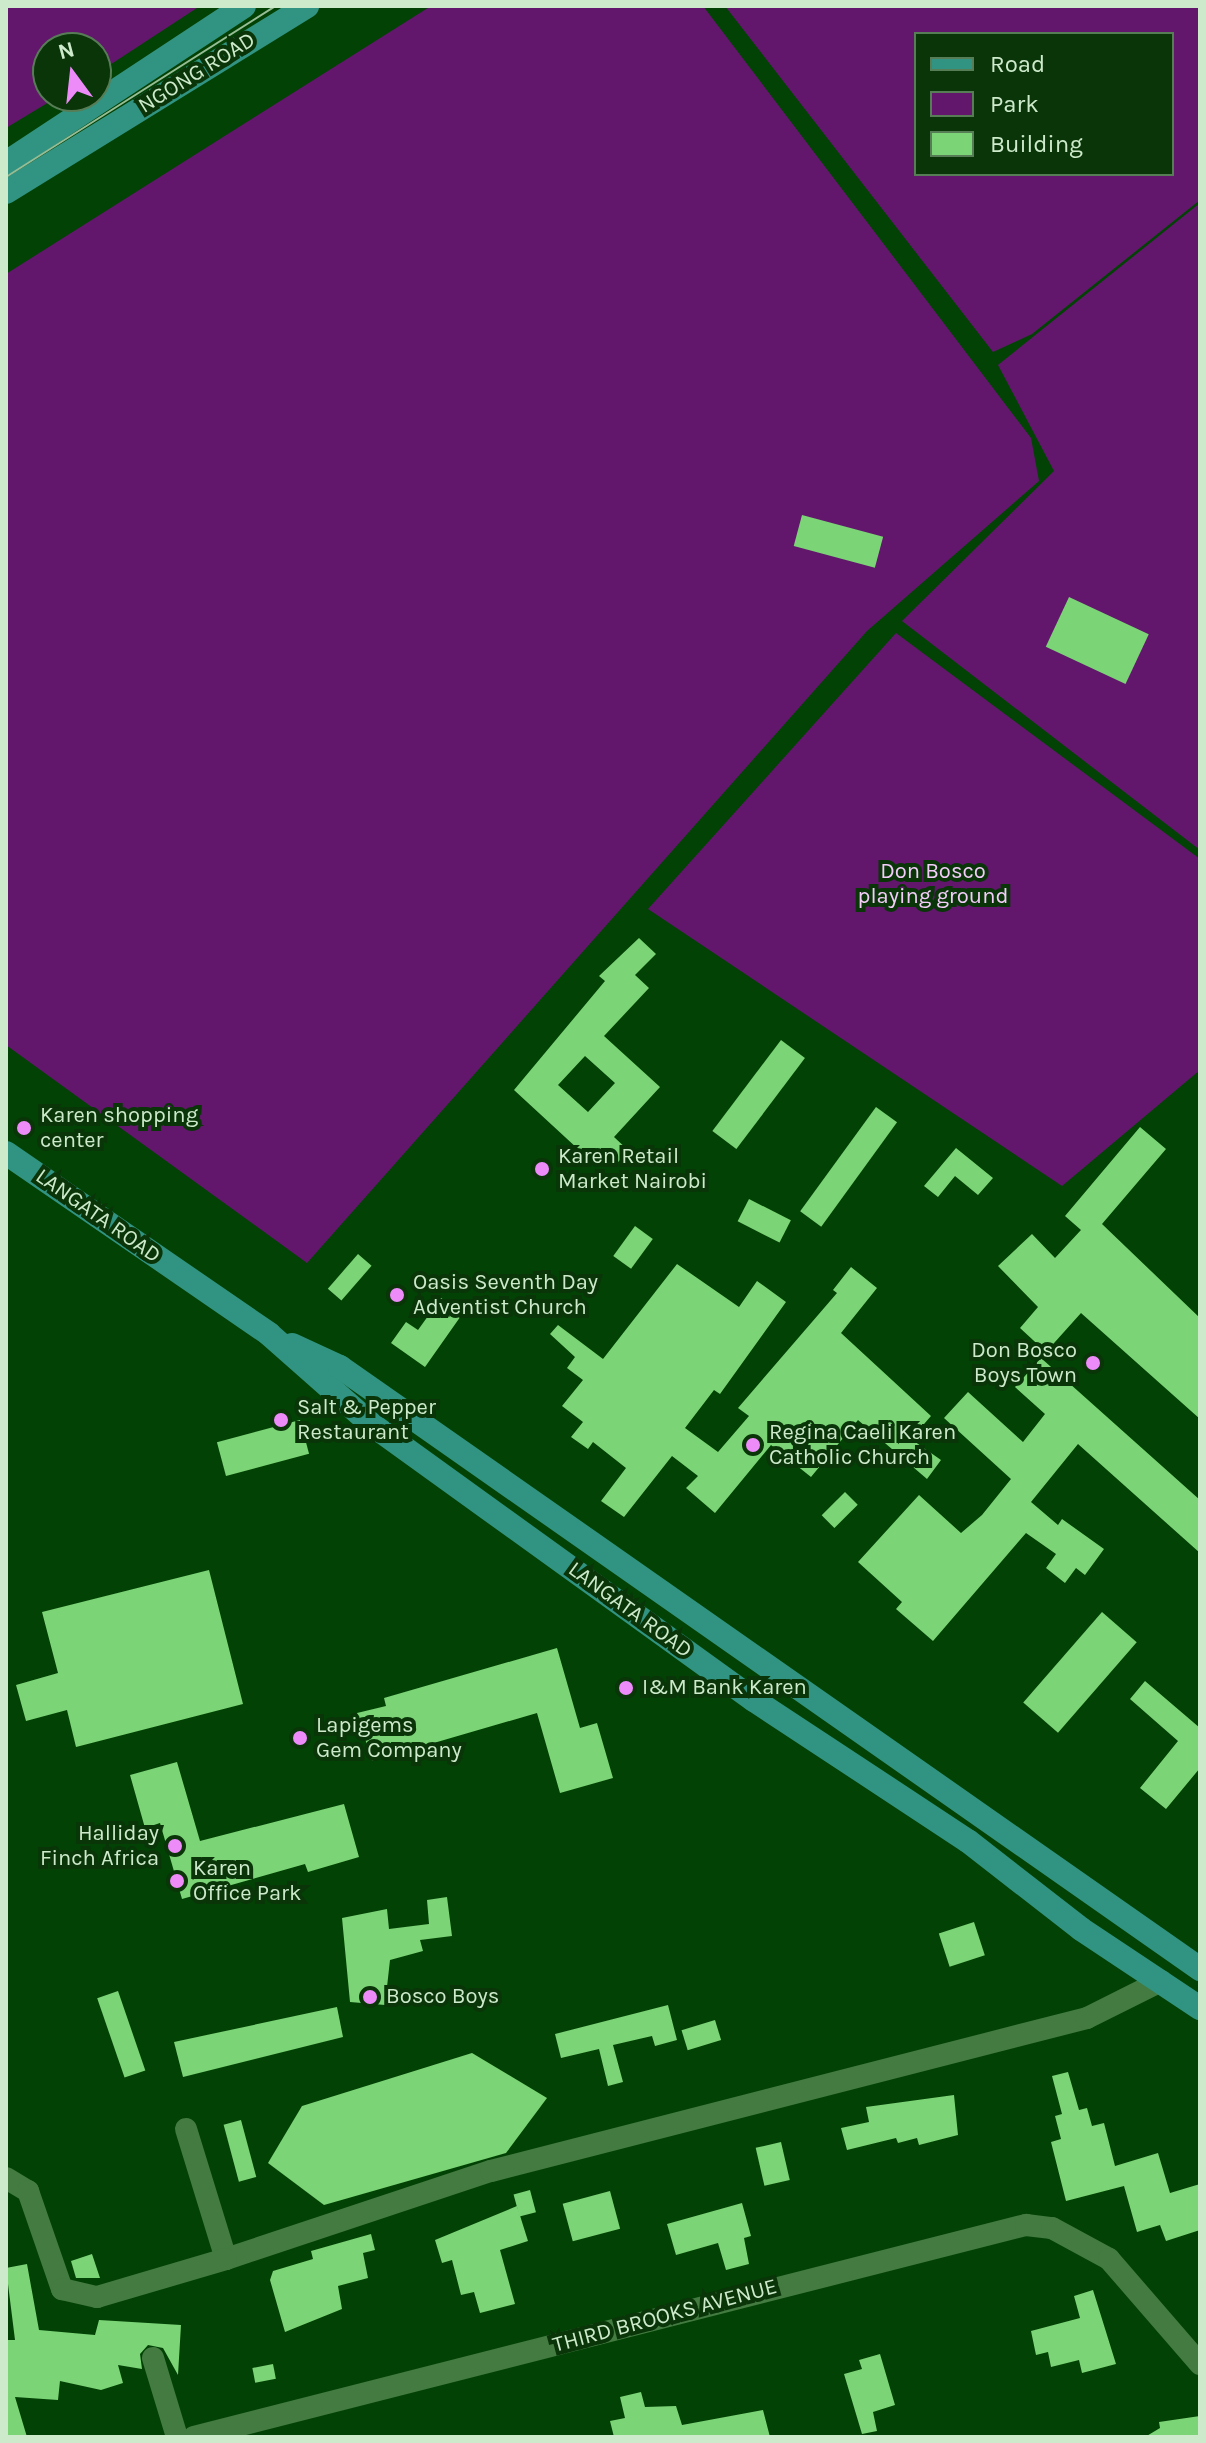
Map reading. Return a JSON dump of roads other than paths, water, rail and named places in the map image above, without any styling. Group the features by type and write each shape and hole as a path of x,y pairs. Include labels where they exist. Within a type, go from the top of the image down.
{"main road":[{"name":"NGONG ROAD","path":"6,163 244,6"},
{"name":"NGONG ROAD","path":"6,192 304,8"},
{"name":"LANGATA ROAD","path":"6,1153 269,1334 371,1424 754,1700 968,1841 1200,2008"},
{"name":"LANGATA ROAD","path":"269,1334 340,1367 1200,1969"}],"street":[{"path":"6,2178 28,2191 62,2289 97,2297 226,2259 491,2171 1087,2018 1161,1981"},
{"path":"186,2129 226,2259"},
{"name":"THIRD BROOKS AVENUE","path":"194,2437 1011,2227 1052,2228 1087,2244 1124,2275 1200,2364"},
{"path":"153,2358 177,2437"}],"tram line":[{"path":"6,177 275,6"}],"place":[{"name":"Karen shopping center","path":"24,1128"},
{"name":"Karen Retail Market Nairobi","path":"542,1169"},
{"name":"Oasis Seventh Day Adventist Church","path":"397,1295"},
{"name":"Don Bosco Boys Town","path":"1093,1363"},
{"name":"Salt & Pepper Restaurant","path":"281,1420"},
{"name":"Regina Caeli Karen Catholic Church","path":"753,1445"},
{"name":"I&M Bank Karen","path":"626,1688"},
{"name":"Lapigems Gem Company","path":"300,1738"},
{"name":"Halliday Finch Africa","path":"175,1846"},
{"name":"Karen Office Park","path":"177,1881"},
{"name":"Bosco Boys","path":"370,1997"}],"park label":[{"name":"Don Bosco playing ground","path":"933,884"}]}
